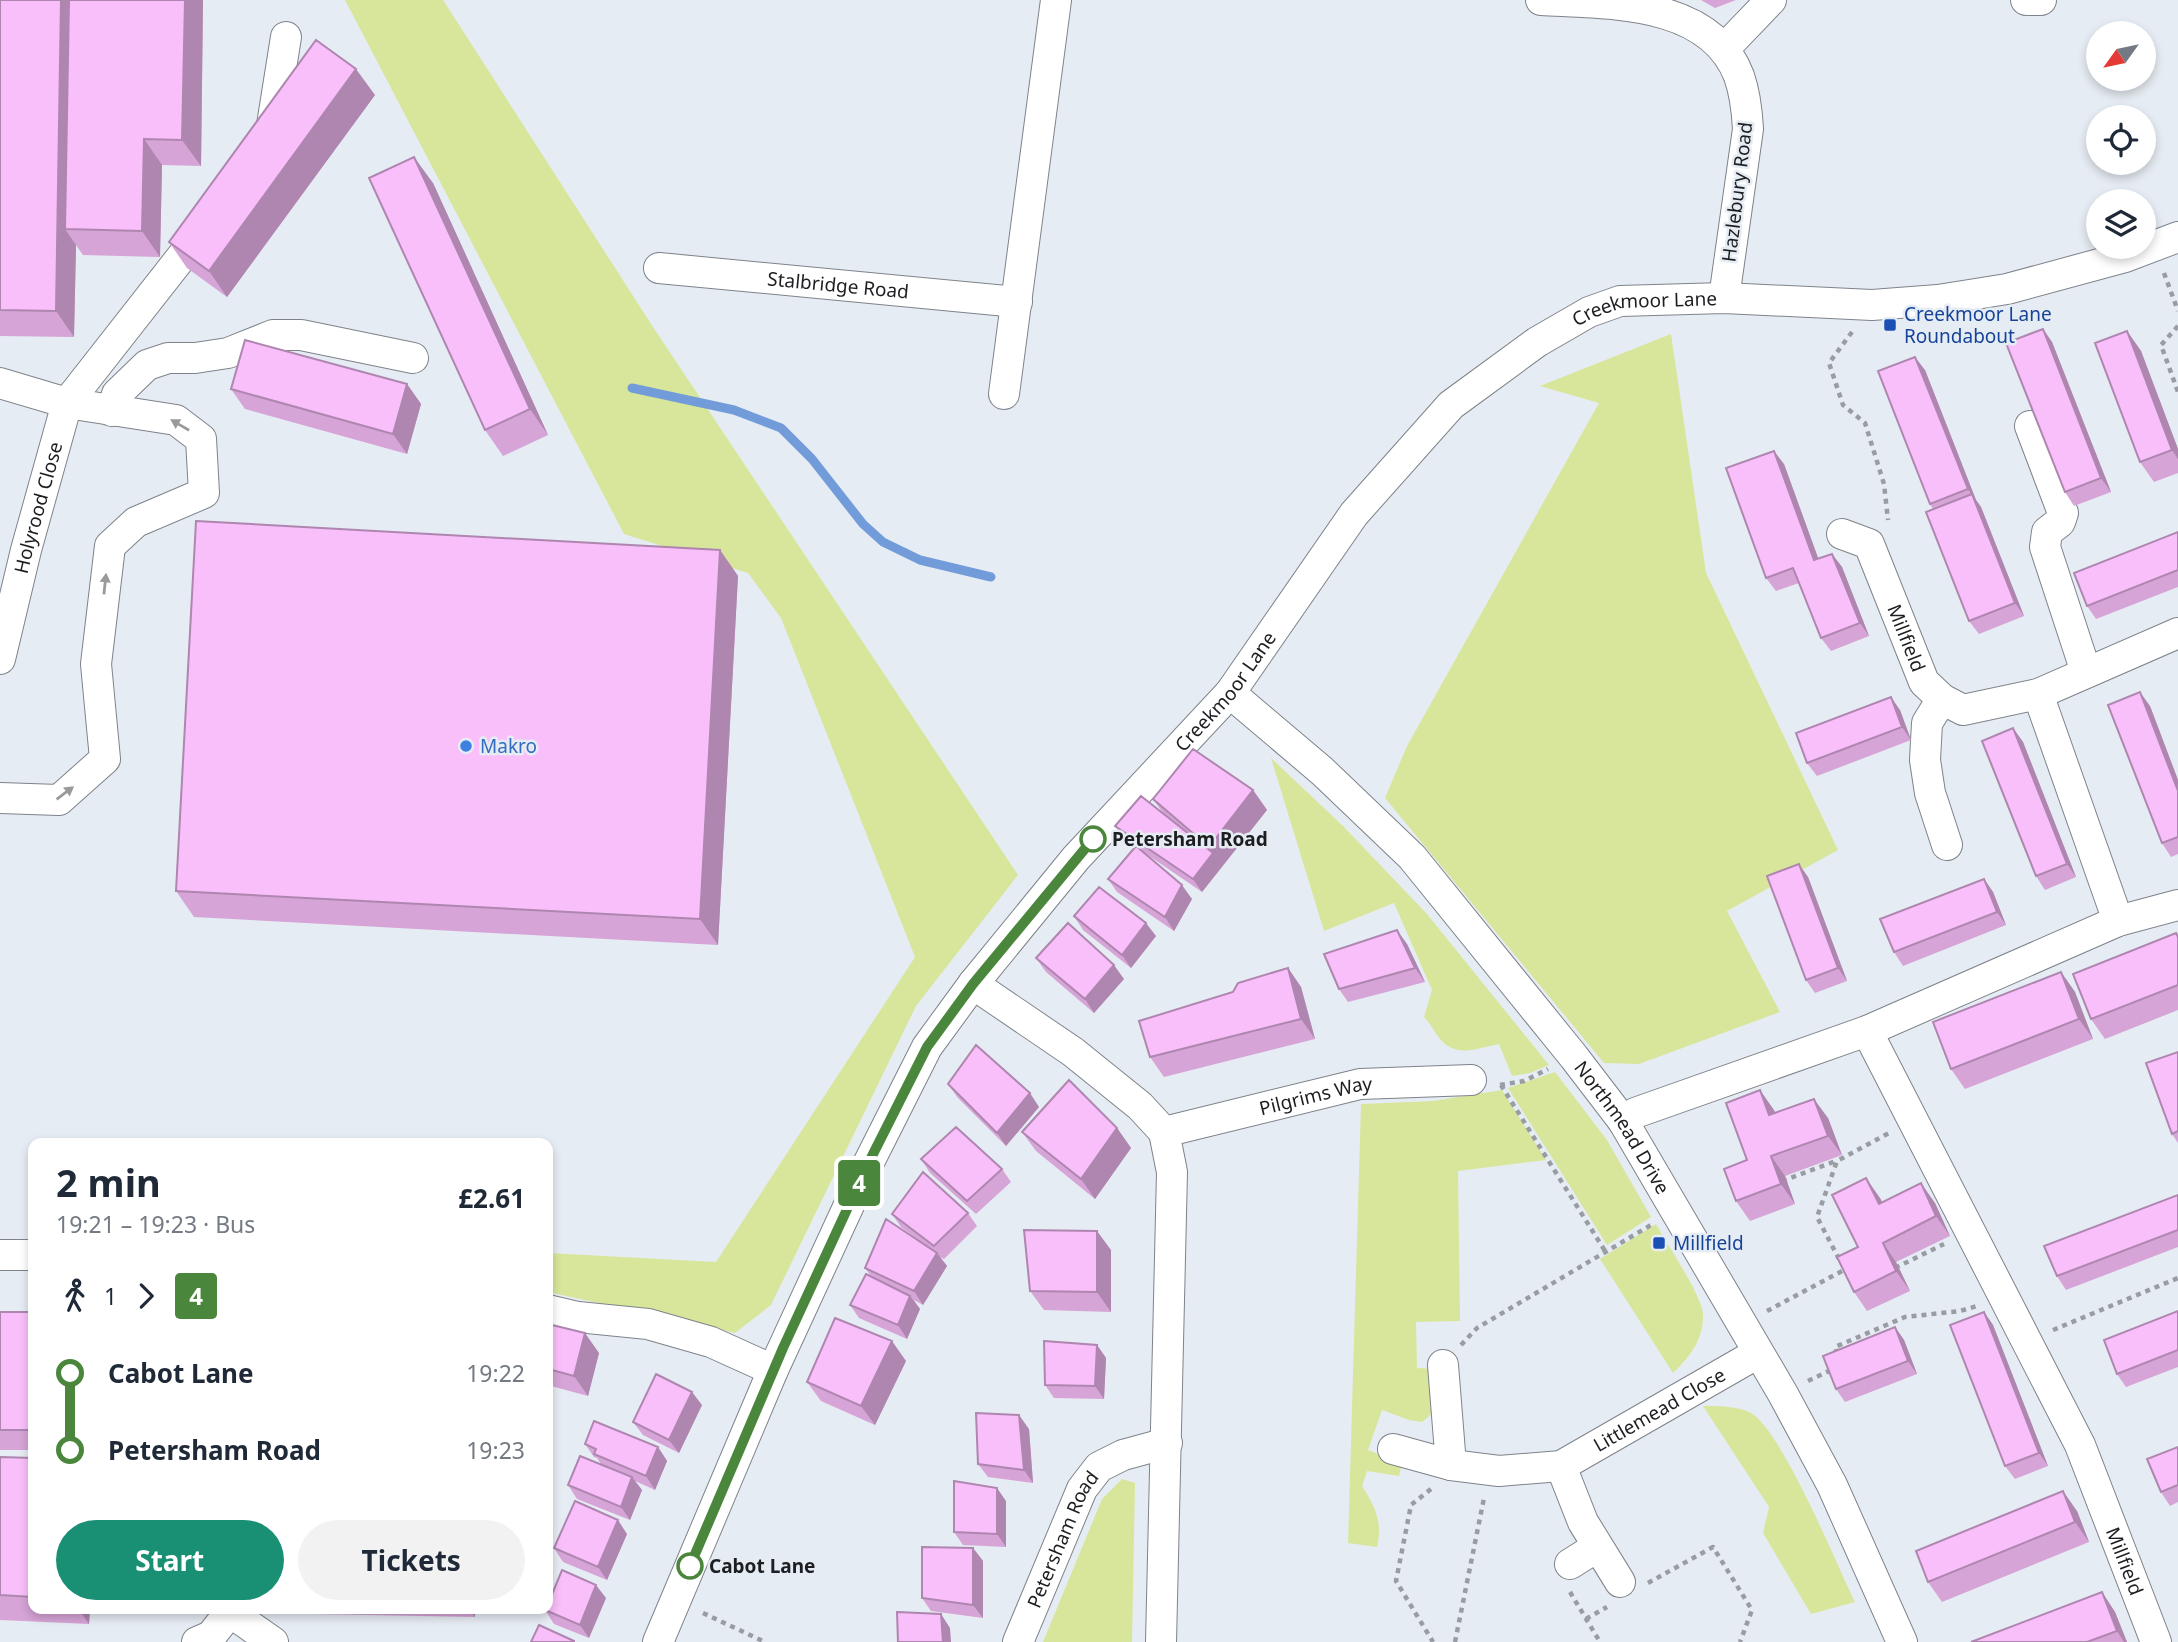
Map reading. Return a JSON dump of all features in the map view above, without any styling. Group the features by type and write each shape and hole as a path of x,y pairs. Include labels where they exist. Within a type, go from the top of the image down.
{"street":[{"path":"1004,394 1056,0"},
{"name":"Hazlebury Road","path":"1541,0 1609,4 1666,13 1705,30 1724,49 1739,75 1748,129 1724,298"},
{"path":"1724,49 1770,0"},
{"path":"2026,0 2041,0"},
{"path":"257,152 272,130 286,37"},
{"path":"67,403 218,207"},
{"name":"Creekmoor Lane","path":"658,1642 773,1370 867,1166 927,1047 973,984 1076,858 1230,693 1354,514 1451,405 1537,342 1589,312 1620,302 1724,298 1872,305 1938,300 2007,289 2171,245"},
{"name":"Stalbridge Road","path":"659,268 1017,302"},
{"path":"112,411 117,394 147,365 168,358 195,358 228,353 273,335 301,335 413,358"},
{"path":"0,383 67,403 176,420 201,439 204,493 136,522 110,546 96,664 105,759 59,800 0,798"},
{"name":"Holyrood Close","path":"0,659 26,550 67,403"},
{"path":"2030,426 2063,513 2060,522 2048,532 2045,547 2086,673"},
{"name":"Millfield","path":"1867,535 1924,682 1942,699"},
{"path":"1947,845 1930,793 1925,760 1927,723 1942,699 1963,710 2038,694 2178,633"},
{"name":"Northmead Drive","path":"1230,693 1322,771 1412,857 1623,1121 1783,1394 1832,1485 1902,1642"},
{"path":"2038,694 2118,921"},
{"path":"1623,1121 1635,1113 1867,1031 2118,921 2178,905"},
{"path":"973,984 1073,1052 1140,1106 1164,1132 1172,1172 1161,1642"},
{"name":"Millfield","path":"1867,1031 2080,1445 2156,1642"},
{"name":"Pilgrims Way","path":"1164,1132 1360,1084 1471,1080"},
{"path":"0,1255 28,1255"},
{"path":"553,1311 578,1317 648,1325 711,1342 773,1370"},
{"name":"Littlemead Close","path":"1393,1449 1451,1465 1490,1470 1561,1466 1758,1353"},
{"path":"1443,1365 1451,1465"},
{"name":"Petersham Road","path":"1018,1642 1083,1489 1099,1467 1123,1455 1167,1443"},
{"path":"1561,1466 1583,1522 1597,1546 1628,1586"},
{"path":"1570,1564 1597,1546"},
{"path":"197,1642 211,1636 228,1614"},
{"path":"236,1614 273,1642"}],"path":[{"path":"2171,245 2178,311"},
{"path":"2178,326 2161,345 2178,392"},
{"path":"1853,331 1829,363 1843,405 1865,423 1884,484 1867,535"},
{"path":"1471,1080 1502,1085 1524,1081 1574,1057"},
{"path":"1502,1085 1605,1251"},
{"path":"1775,1184 1837,1161 1913,1121"},
{"path":"1741,1325 1845,1271 1817,1217 1837,1161"},
{"path":"1443,1365 1477,1328 1676,1211"},
{"path":"1889,1271 1970,1231"},
{"path":"2026,1341 2178,1279"},
{"path":"1783,1394 1839,1363 1835,1347 1905,1317 1960,1311 2004,1298"},
{"path":"1433,1642 1396,1581 1411,1505 1432,1488 1451,1465"},
{"path":"1455,1642 1490,1470"},
{"path":"1628,1586 1713,1548 1752,1610 1740,1642"},
{"path":"675,1600 765,1642"}],"green space":[{"path":"345,0 443,0 653,327 1018,875 916,1006 771,1305 735,1333 553,1293 553,1253 716,1262 915,957 781,618 748,573 624,534"},
{"path":"1671,334 1706,573 1838,850 1727,911 1780,1012 1639,1064 1604,1063 1385,798 1407,746 1599,403 1540,386"},
{"path":"1271,758 1343,826 1427,914 1549,1065 1530,1073 1512,1076 1499,1044 1461,1050 1447,1046 1441,1040 1424,1017 1432,990 1394,903 1324,931"},
{"path":"1555,1072 1607,1140 1651,1217 1607,1245 1508,1088"},
{"path":"1502,1090 1546,1160 1458,1171 1460,1321 1416,1322 1417,1368 1435,1369 1436,1405 1429,1417 1422,1422 1382,1410 1368,1450 1402,1463 1399,1476 1367,1471 1362,1486 1377,1515 1377,1547 1348,1543 1361,1104 1433,1101"},
{"path":"1656,1224 1691,1284 1703,1316 1701,1333 1694,1347 1673,1373 1600,1259"},
{"path":"1703,1406 1740,1409 1751,1413 1764,1425 1793,1470 1855,1602 1811,1614 1763,1533 1769,1507"},
{"path":"1122,1479 1135,1483 1132,1642 1043,1642 1102,1499"}],"building":[{"path":"0,0 61,0 56,311 0,310"},
{"path":"69,0 185,0 182,140 144,139 142,231 65,229"},
{"path":"316,40 356,69 209,271 169,242"},
{"path":"414,157 530,409 485,430 369,178"},
{"path":"2043,329 2101,478 2065,492 2006,343"},
{"path":"2127,331 2172,450 2140,462 2095,343"},
{"path":"245,340 407,384 393,434 231,389"},
{"path":"1915,357 1968,489 1930,504 1878,371"},
{"path":"1774,451 1814,560 1832,554 1860,623 1821,638 1793,568 1766,578 1726,468"},
{"path":"1972,494 2015,603 1969,621 1926,512"},
{"name":"Makro","path":"196,521 720,550 700,919 176,891"},
{"path":"2178,532 2178,570 2087,606 2074,573"},
{"path":"2140,692 2178,791 2178,837 2162,843 2108,705"},
{"path":"1891,697 1902,727 1807,763 1796,733"},
{"path":"2013,728 2067,864 2036,876 1982,741"},
{"path":"1193,749 1253,790 1209,847 1153,799"},
{"path":"1141,796 1213,853 1193,879 1115,826"},
{"path":"1136,846 1182,885 1165,917 1108,879"},
{"path":"1799,864 1838,968 1806,980 1767,876"},
{"path":"1984,879 1997,912 1894,952 1880,919"},
{"path":"1099,887 1146,923 1122,955 1074,916"},
{"path":"1068,923 1114,965 1085,999 1036,958"},
{"path":"1397,930 1415,968 1339,989 1324,954"},
{"path":"2176,933 2178,985 2091,1019 2073,974"},
{"path":"1288,968 1301,1019 1150,1057 1139,1021 1233,992 1238,983"},
{"path":"2061,972 2079,1019 1951,1069 1933,1022"},
{"path":"976,1045 1030,1093 997,1133 948,1084"},
{"path":"2178,1052 2178,1131 2172,1134 2146,1063"},
{"path":"1069,1080 1117,1128 1081,1179 1022,1132"},
{"path":"1760,1090 1769,1115 1814,1099 1828,1136 1771,1156 1781,1184 1736,1201 1724,1169 1747,1160 1726,1103"},
{"path":"956,1127 1002,1169 967,1201 921,1159"},
{"path":"923,1172 968,1213 934,1246 892,1214"},
{"path":"1866,1178 1879,1204 1921,1183 1936,1216 1883,1243 1896,1271 1854,1292 1837,1257 1858,1247 1832,1195"},
{"path":"2178,1195 2178,1230 2057,1276 2044,1246"},
{"path":"886,1219 937,1253 914,1291 865,1268"},
{"path":"1024,1230 1097,1231 1097,1292 1030,1291"},
{"path":"866,1274 910,1296 898,1325 850,1305"},
{"path":"2178,1311 2178,1350 2117,1374 2104,1340"},
{"path":"0,1312 28,1312 28,1430 0,1430"},
{"path":"1984,1312 2039,1453 2005,1466 1950,1325"},
{"path":"835,1318 892,1341 861,1406 807,1382"},
{"path":"553,1325 585,1333 574,1376 553,1370"},
{"path":"1895,1327 1908,1361 1836,1389 1823,1356"},
{"path":"1044,1341 1097,1345 1095,1386 1045,1385"},
{"path":"656,1374 692,1392 669,1440 633,1422"},
{"path":"976,1413 1019,1415 1024,1470 978,1464"},
{"path":"594,1421 658,1447 646,1476 594,1454 596,1449 585,1444"},
{"path":"2178,1447 2178,1485 2161,1492 2147,1459"},
{"path":"580,1456 632,1477 621,1507 568,1485"},
{"path":"0,1457 28,1458 28,1597 0,1595"},
{"path":"954,1481 997,1488 997,1534 954,1532"},
{"path":"2063,1491 2075,1522 1928,1582 1916,1551"},
{"path":"575,1501 618,1520 598,1567 554,1548"},
{"path":"922,1547 973,1548 973,1605 922,1598"},
{"path":"562,1570 596,1585 580,1625 553,1613 553,1592"},
{"path":"2102,1592 2117,1631 2087,1642 1971,1642"},
{"path":"897,1612 941,1614 943,1642 898,1642"},
{"path":"539,1625 574,1641 574,1642 531,1642"}],"waterway":[{"path":"632,388 734,410 781,428 812,459 863,524 883,542 920,560 991,577"}],"bus line":[{"name":"4","path":"690,1566 783,1348 867,1166 927,1047 973,984 1093,839"}],"place":[{"name":"Creekmoor Lane Roundabout","path":"1890,325"},
{"name":"Makro","path":"466,746"},
{"name":"Petersham Road","path":"1093,839"},
{"name":"Millfield","path":"1659,1243"},
{"name":"Cabot Lane","path":"690,1566"}]}
